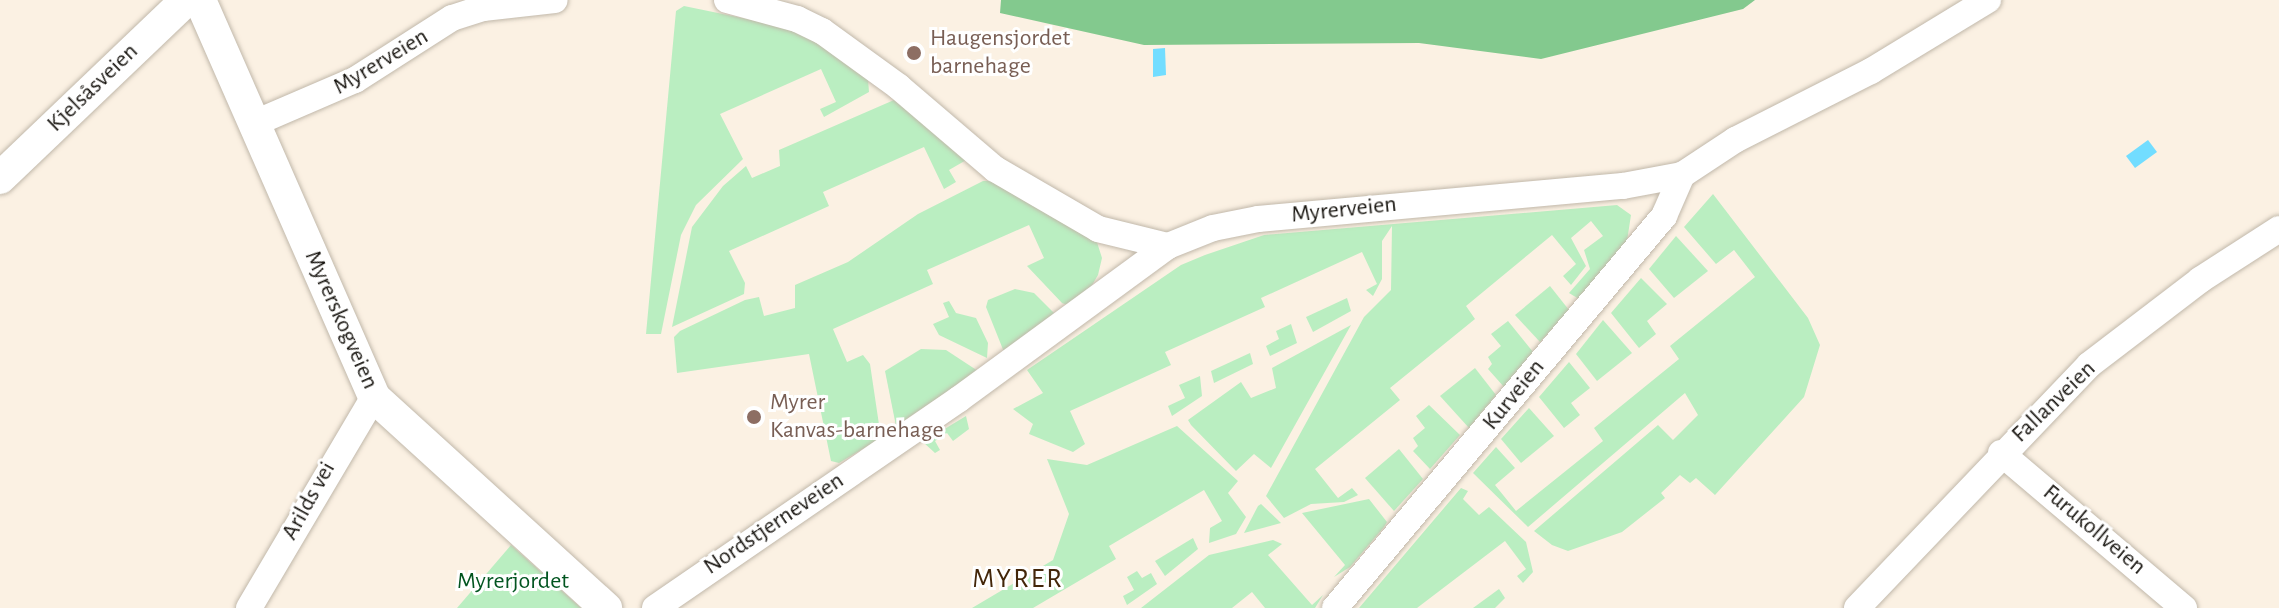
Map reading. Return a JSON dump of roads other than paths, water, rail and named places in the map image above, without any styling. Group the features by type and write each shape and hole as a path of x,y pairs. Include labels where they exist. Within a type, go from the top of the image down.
{"street":[{"name":"Kjelsåsveien","path":"0,178 186,0"},
{"name":"Myrerskogveien","path":"200,0 374,397 606,608"},
{"name":"Myrerveien","path":"255,123 355,80 452,18 483,8 555,0"},
{"path":"727,0 797,19 822,31 899,87 995,169 1098,229 1168,246"},
{"name":"Myrerveien","path":"1168,246 1213,228 1258,219 1623,186 1682,175 1735,140 1871,71 1988,0"},
{"name":"Kurveien","path":"1335,608 1664,216 1682,175"},
{"name":"Fallanveien","path":"1857,608 2001,453 2089,365 2200,280 2279,229"},
{"name":"Nordstjerneveien","path":"655,608 959,399 1168,246"},
{"name":"Arilds vei","path":"249,608 374,397"},
{"name":"Furukollveien","path":"2001,453 2184,608"}],"water":[{"path":"1165,48 1166,75 1153,77 1153,49"},
{"path":"2148,140 2157,152 2135,168 2126,156"}],"place":[{"name":"Haugensjordet barnehage","path":"914,53"},
{"name":"Myrer Kanvas-barnehage","path":"754,417"}],"district":[{"name":"MYRER","path":"1018,579"}],"park label":[{"name":"Myrerjordet","path":"513,582"}]}
